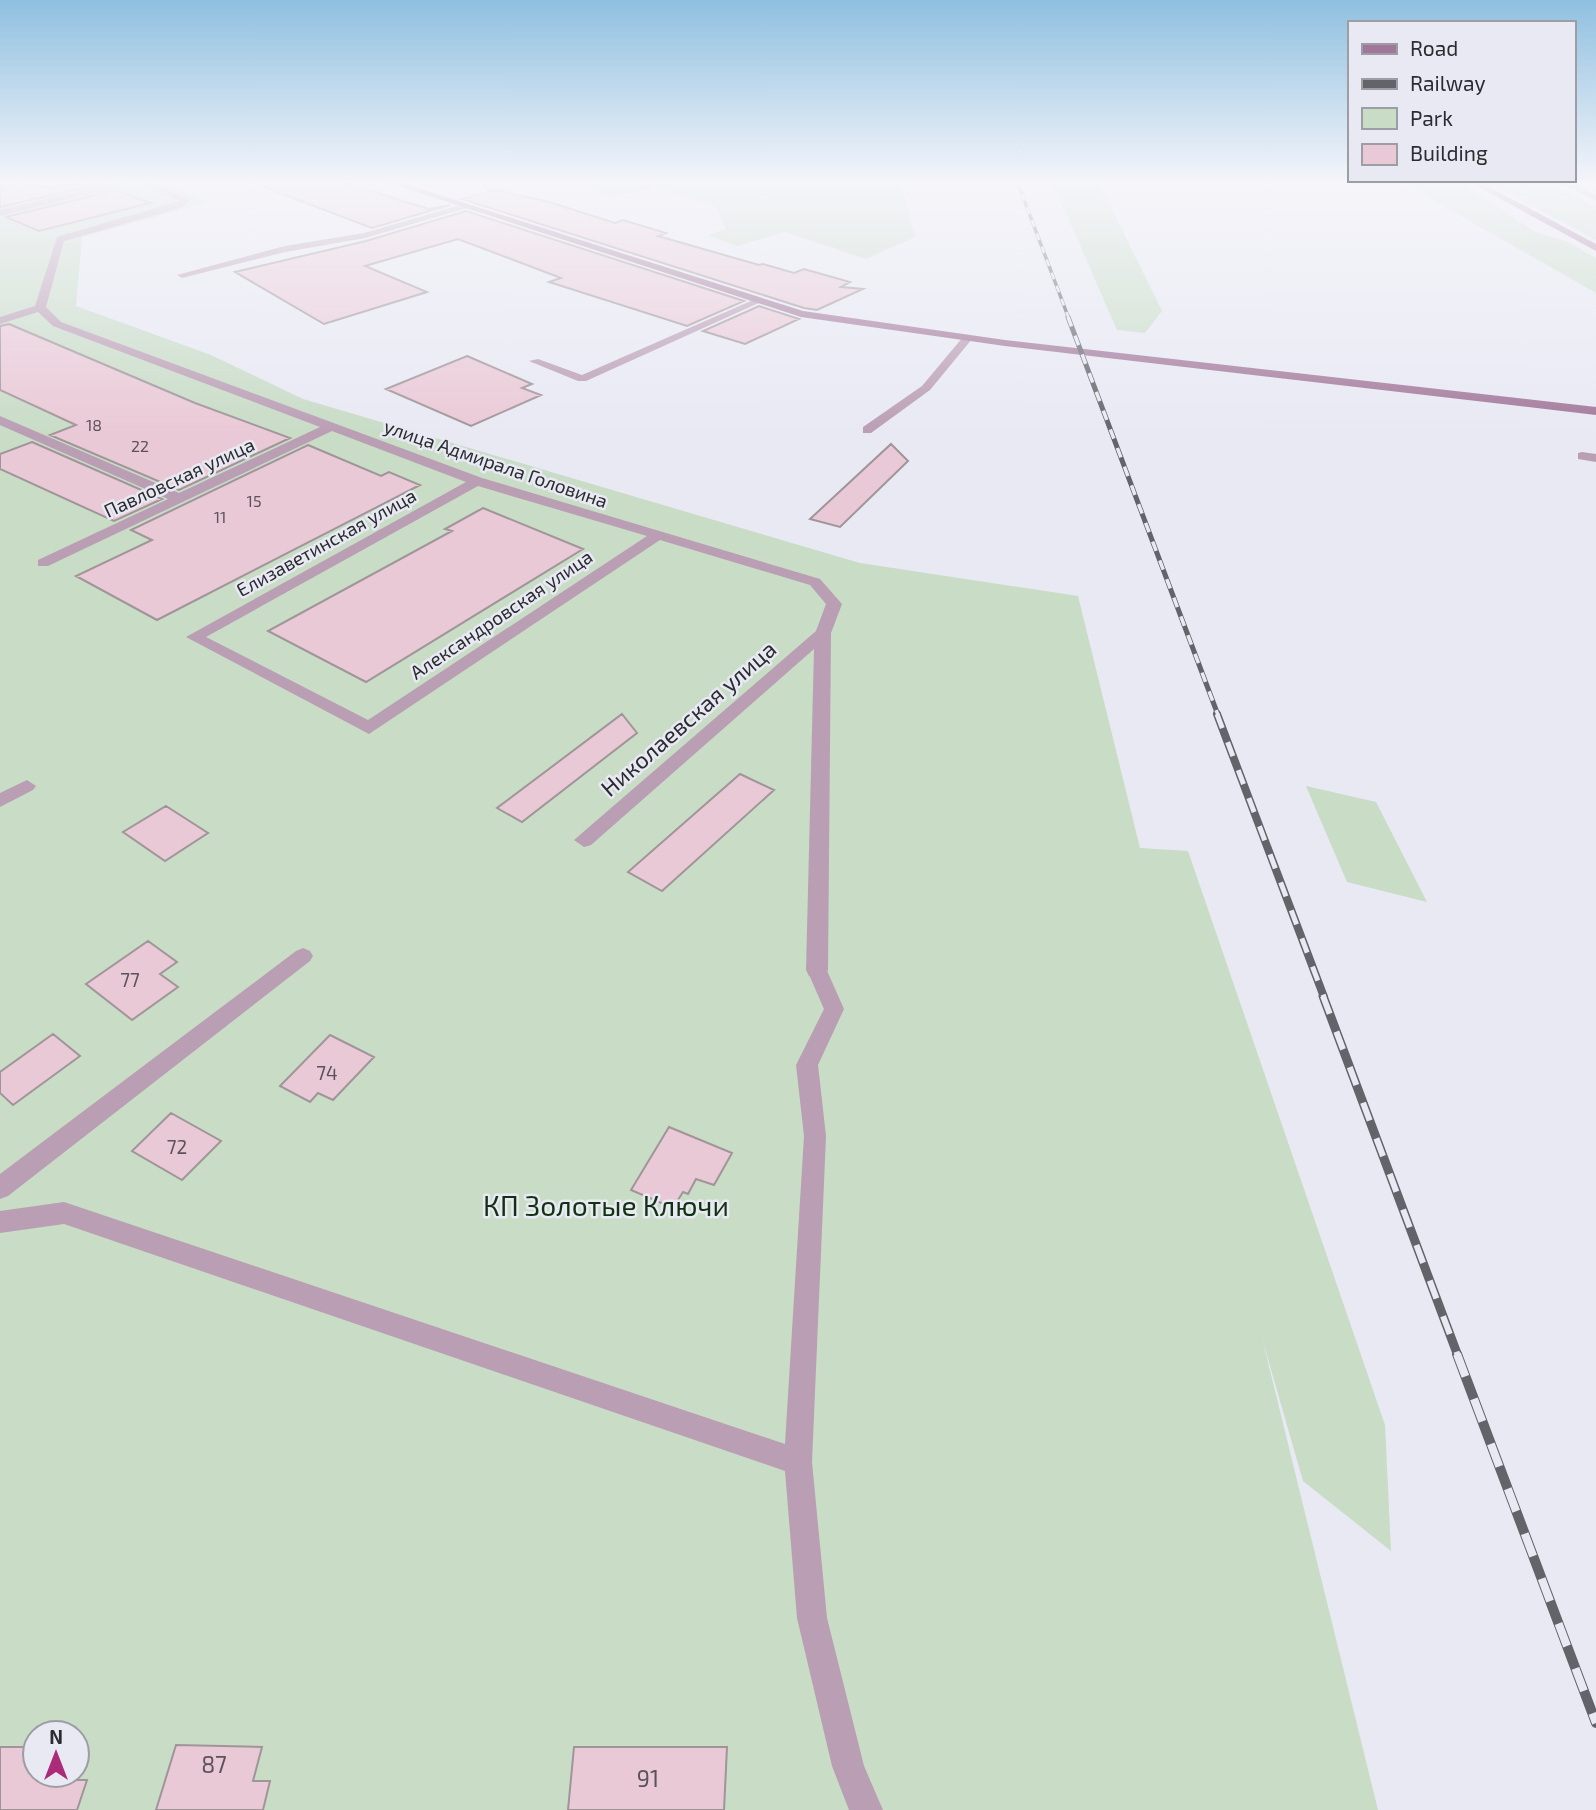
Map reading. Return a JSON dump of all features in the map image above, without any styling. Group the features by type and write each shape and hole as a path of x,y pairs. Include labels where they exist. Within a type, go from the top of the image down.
{"street":[{"path":"0,320 40,308 52,265"},
{"path":"644,265 755,302 851,324 1596,411"},
{"name":"улица Адмирала Головина","path":"40,308 57,324 477,481 815,582 834,604 823,633 817,970"},
{"path":"0,420 178,498"},
{"name":"Павловская улица","path":"43,563 332,426"},
{"path":"0,434 18,428"},
{"name":"Елизаветинская улица","path":"369,728 194,637 477,481"},
{"name":"Александровская улица","path":"369,728 657,536"},
{"name":"Николаевская улица","path":"584,840 823,633"}],"lane":[{"path":"182,275 220,265"},
{"path":"534,361 582,379 755,302"},
{"path":"867,430 926,388 967,339"},
{"path":"1582,456 1596,458"},
{"path":"0,801 27,786"},
{"path":"0,1188 303,956"},
{"path":"817,970 834,1009 807,1065 815,1136 798,1462 812,1618 848,1766 866,1810"},
{"path":"0,1222 64,1213 798,1462"}],"green space":[{"name":"КП Золотые Ключи","path":"0,265 80,265 76,306 211,355 303,399 860,563 1078,596 1140,848 1188,851 1385,1425 1391,1551 1303,1481 1262,1338 1378,1810 0,1810"},
{"path":"1089,265 1140,265 1162,311 1145,333 1117,330"},
{"path":"1548,265 1596,265 1596,293"},
{"path":"1306,786 1376,802 1427,902 1347,882"}],"building":[{"path":"263,265 367,265 427,292 324,324 235,272"},
{"path":"528,265 634,265 744,301 687,326 549,282 561,278"},
{"path":"671,265 768,265 794,273 804,269 850,282 841,287 863,289 817,310"},
{"path":"759,306 799,319 745,344 703,331"},
{"path":"9,324 195,403 290,438 179,490 50,435 76,425 0,390 0,326"},
{"path":"467,356 532,384 522,388 541,395 471,426 386,389"},
{"path":"32,442 162,499 114,521 0,469 0,454"},
{"path":"891,444 908,461 840,527 810,519"},
{"path":"308,445 381,476 389,472 420,485 157,620 76,576 152,540 131,530"},
{"path":"483,508 583,549 366,682 268,631 452,531 445,529"},
{"path":"622,714 637,733 522,822 497,808"},
{"path":"740,774 774,790 662,891 628,872"},
{"path":"166,806 208,833 165,861 123,832"},
{"path":"148,941 177,962 160,974 178,987 132,1020 86,984"},
{"path":"53,1034 80,1056 13,1105 0,1093 0,1072"},
{"path":"330,1035 374,1057 333,1100 318,1093 310,1102 280,1086"},
{"path":"171,1113 221,1141 182,1180 132,1151"},
{"path":"669,1127 732,1153 714,1185 696,1179 688,1194 683,1192 673,1208 631,1190"},
{"path":"176,1745 262,1747 253,1781 270,1781 263,1810 156,1810"},
{"path":"0,1747 21,1747 21,1789 84,1789 77,1810 0,1810"},
{"path":"574,1747 727,1747 724,1810 568,1810"}],"railway":[{"path":"1049,265 1069,319"},
{"path":"1068,317 1218,715"},
{"path":"1217,714 1324,997"},
{"path":"1323,996 1458,1356"},
{"path":"1457,1354 1596,1723"}]}
